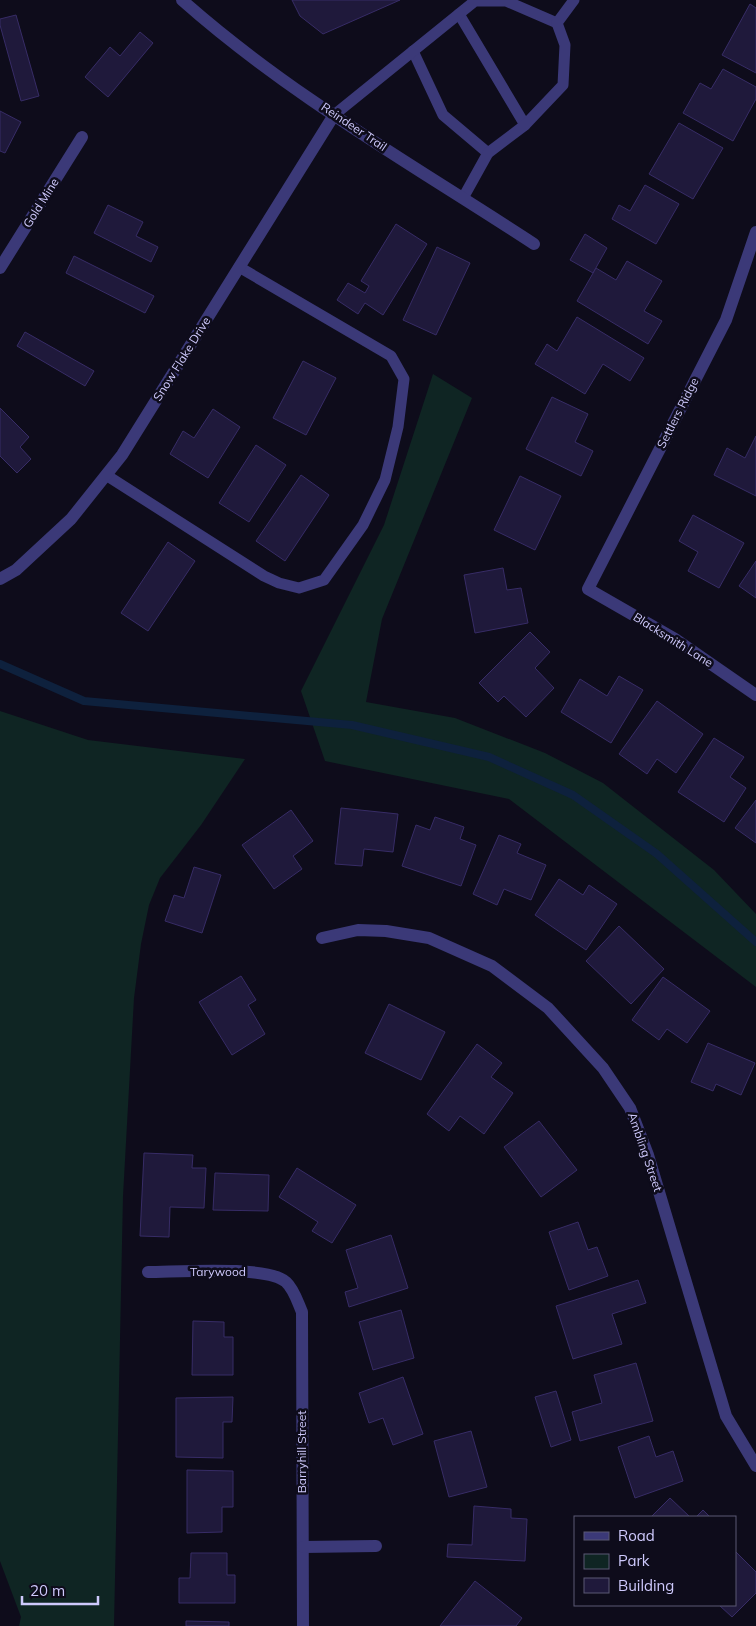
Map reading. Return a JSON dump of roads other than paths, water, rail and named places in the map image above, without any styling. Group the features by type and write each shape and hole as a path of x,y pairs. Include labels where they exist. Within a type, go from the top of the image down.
{"street":[{"name":"Reindeer Trail","path":"182,0 217,30 334,114 534,244"},
{"name":"Snow Flake Drive","path":"0,579 16,570 71,519 122,455 334,114"},
{"name":"Gold Mine","path":"0,268 82,137"},
{"name":"Settlers Ridge","path":"588,590 726,320 756,232"},
{"name":"Blacksmith Lane","path":"588,590 675,639 756,695"},
{"name":"Ambling Street","path":"322,938 358,930 386,931 429,938 492,966 548,1008 603,1068 630,1108 648,1154 726,1416 756,1466"},
{"name":"Tarywood","path":"148,1272 256,1272 275,1276 286,1282"},
{"name":"Barryhill Street","path":"286,1282 302,1312 303,1626"},
{"path":"302,1547 376,1546"}],"lane":[{"path":"557,23 574,0"},
{"path":"334,114 475,1 506,1 557,23 565,45 564,85 525,125 488,153 463,198"},
{"path":"459,14 525,125"},
{"path":"413,51 443,115 488,153"},
{"path":"106,475 264,576 279,583 299,588 324,580 363,525 385,480 398,427 404,379 391,356 239,267"}],"waterway":[{"path":"0,664 84,701 352,725 489,757 573,795 657,854 756,942"}]}
